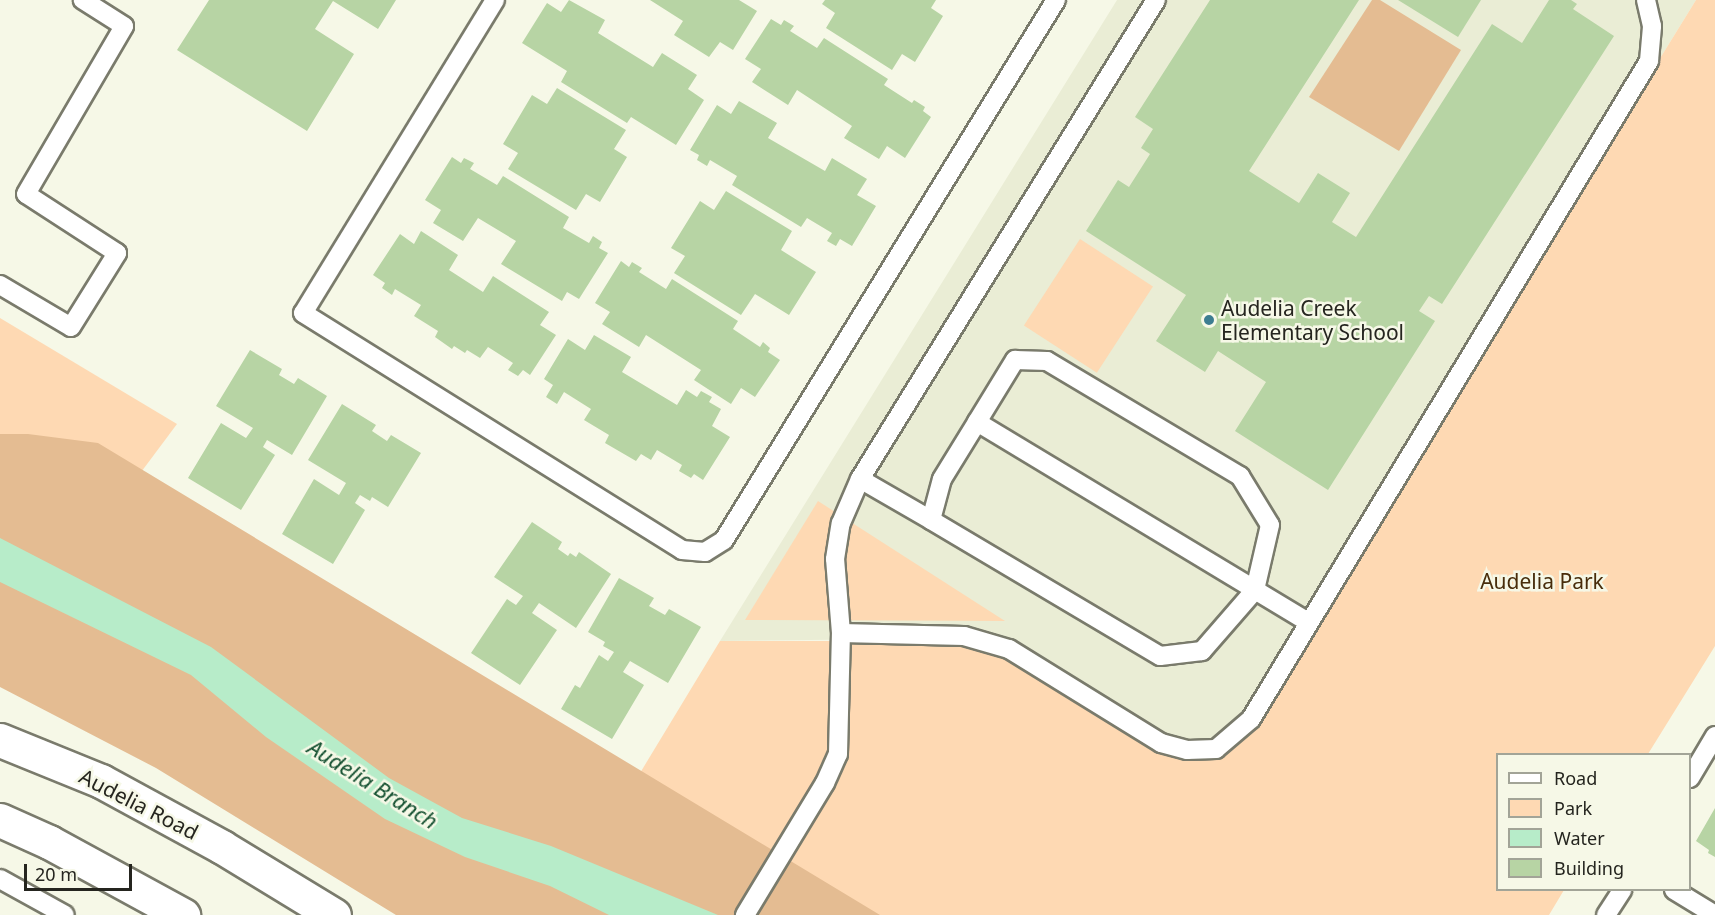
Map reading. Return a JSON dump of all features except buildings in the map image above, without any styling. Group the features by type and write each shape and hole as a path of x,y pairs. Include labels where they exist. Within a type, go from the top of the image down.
{"main road":[{"name":"Audelia Road","path":"0,740 101,781 222,847 334,915"},
{"path":"0,820 49,842 183,915"}],"lane":[{"path":"0,285 71,327 117,253 26,194 124,26 83,0"},
{"path":"495,0 303,313 682,550 705,552 724,540 1056,0"},
{"path":"745,915 825,783 838,754 841,633 835,559 841,523 860,479 1156,0"},
{"path":"841,633 964,636 1009,649 1161,743 1187,750 1216,749 1251,719 1649,61 1653,26 1646,0"},
{"path":"860,479 1160,657 1202,651 1255,590 1270,525 1240,477 1047,361 1015,360 942,478 931,520"},
{"path":"977,422 1308,622"},
{"path":"1691,775 1715,736"},
{"path":"0,879 65,915"},
{"path":"1606,915 1621,891"},
{"path":"1676,891 1715,915"}],"shaded area":[{"name":"Audelia Creek Elementary School","path":"1117,0 1696,0 1252,720 1211,752 903,639 720,641"},
{"path":"1372,0 1380,0 1461,50 1399,151 1309,97"},
{"path":"0,434 28,434 98,443 880,915 396,915 156,768 0,687"}],"green space":[{"name":"Audelia Park","path":"1696,0 1715,0 1715,646 1649,753 1496,753 1496,891 1563,891 1549,915 554,915 720,641 997,641 1154,741 1212,752 1252,720"},
{"path":"1080,239 1153,286 1097,373 1024,325"},
{"path":"0,318 177,424 0,661"},
{"path":"818,501 1005,621 745,620"}],"water":[{"name":"Audelia Branch","path":"0,538 211,647 389,778 462,818 551,846 718,915 609,915 550,886 465,857 385,819 266,737 191,675 0,582"}],"place":[{"name":"Audelia Creek Elementary School","path":"1209,320"}]}
